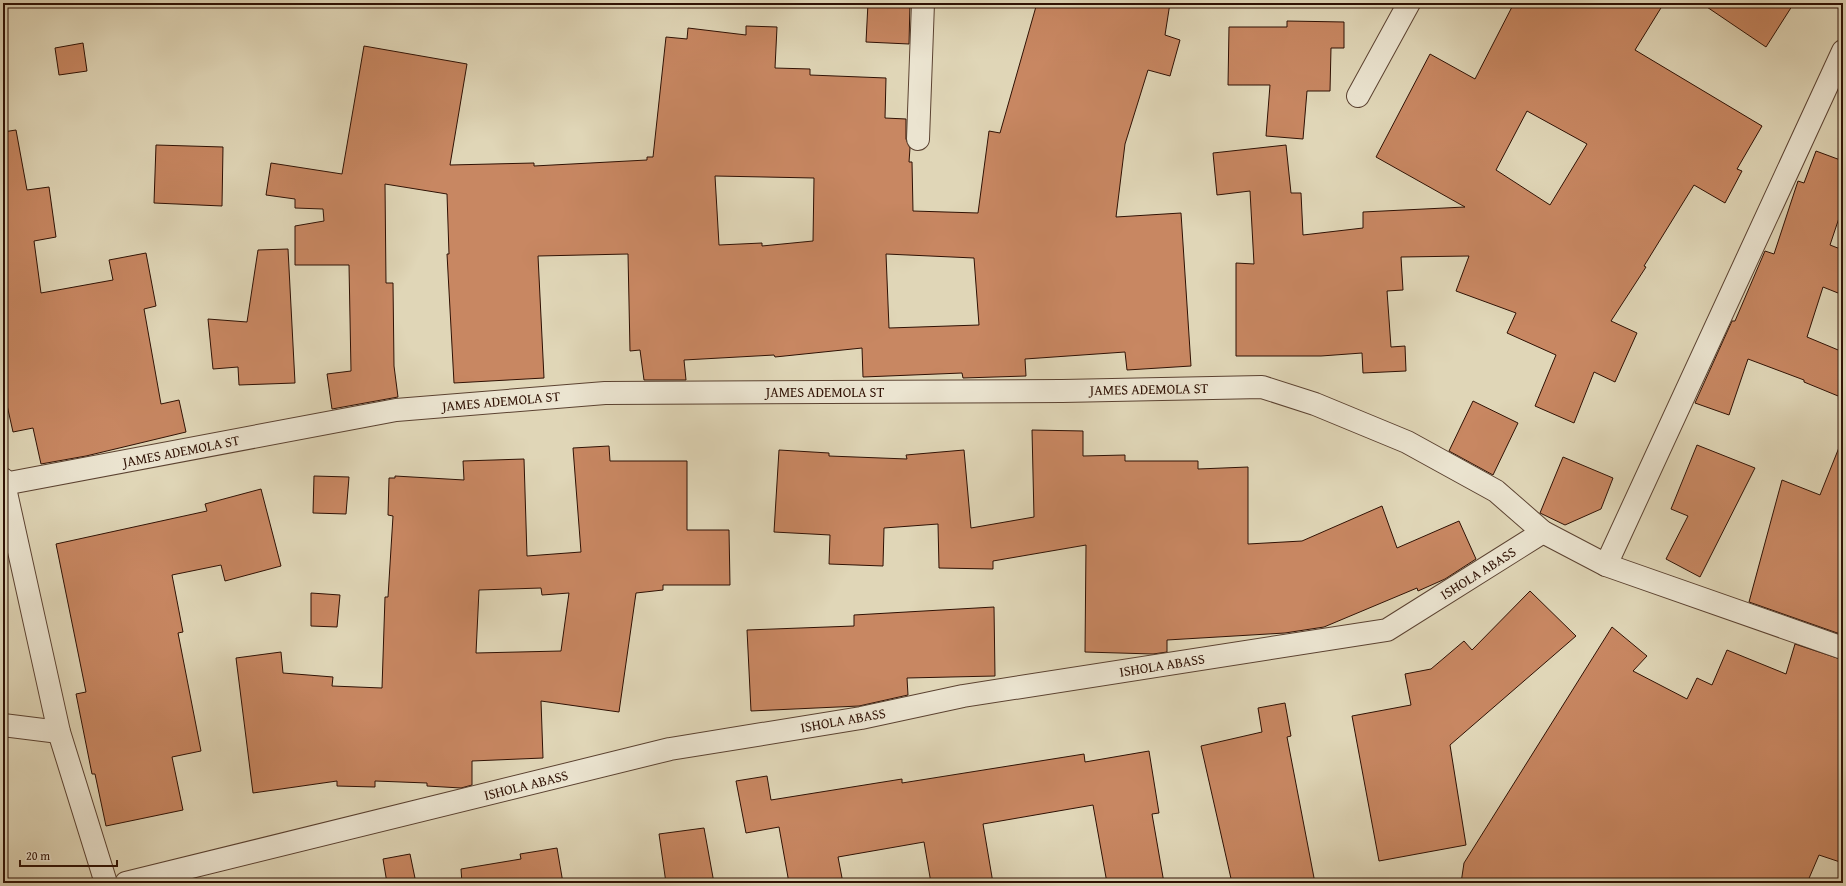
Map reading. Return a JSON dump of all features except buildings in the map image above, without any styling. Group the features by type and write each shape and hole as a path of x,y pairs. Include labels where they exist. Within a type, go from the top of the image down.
{"street":[{"path":"918,139 923,3"},
{"path":"1358,96 1409,3"},
{"path":"1606,564 1843,51"},
{"name":"JAMES ADEMOLA ST","path":"4,481 396,410 605,393 1054,391 1262,387 1315,404 1407,442 1496,491 1543,532 1606,564 1843,648"},
{"path":"4,481 59,732 106,883"},
{"name":"ISHOLA ABASS","path":"126,883 670,750 861,718 963,696 1387,630 1543,532"},
{"path":"3,725 59,732"}]}
